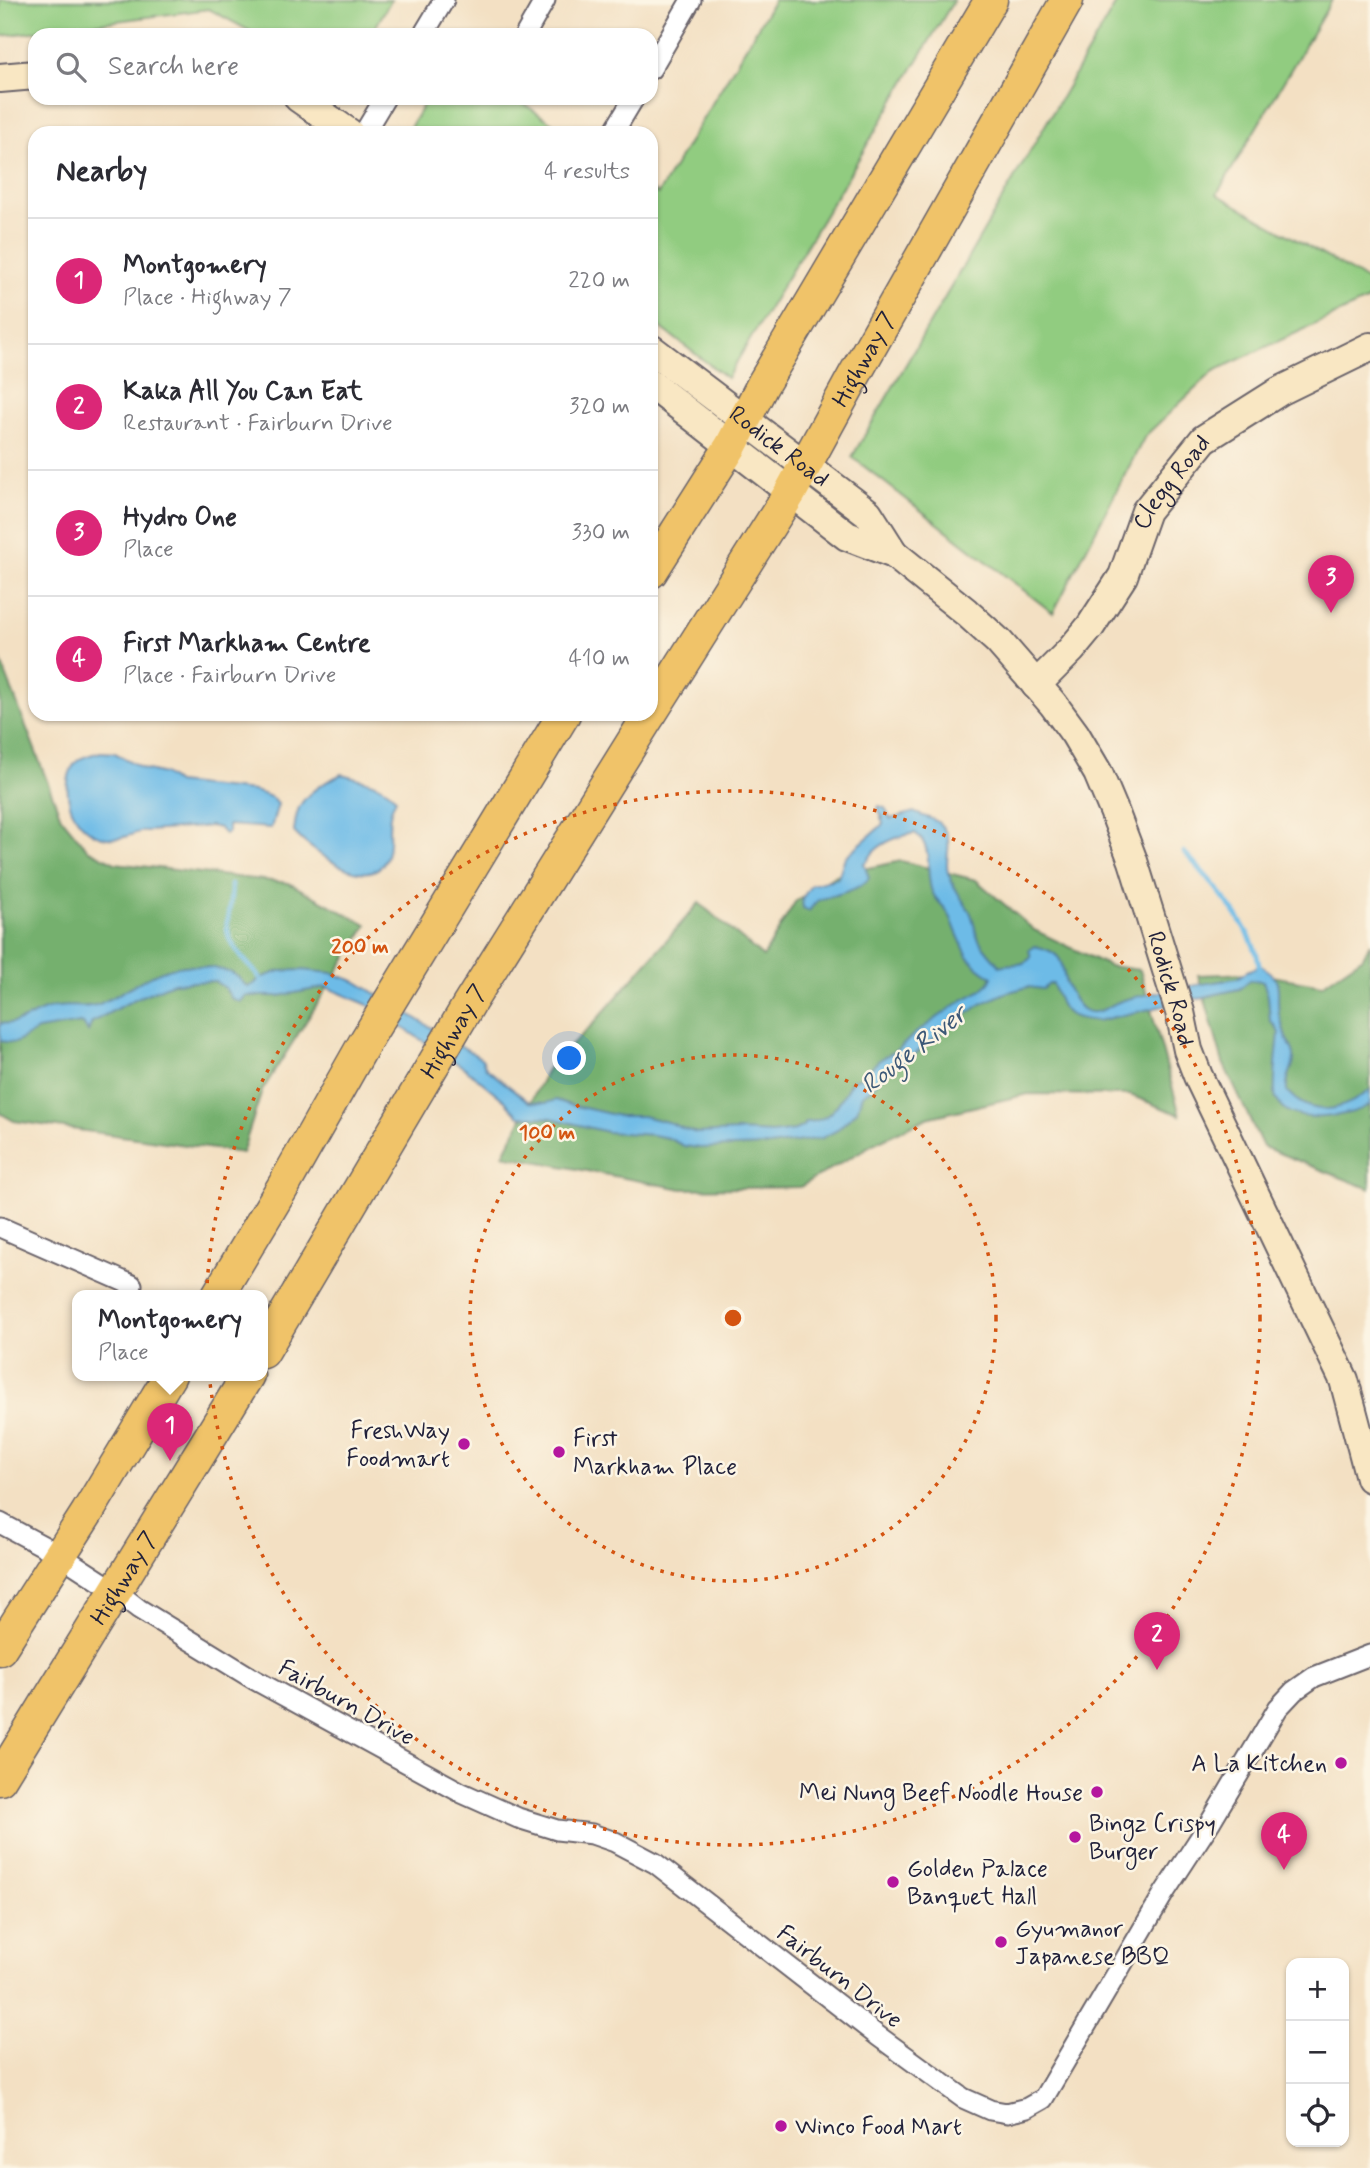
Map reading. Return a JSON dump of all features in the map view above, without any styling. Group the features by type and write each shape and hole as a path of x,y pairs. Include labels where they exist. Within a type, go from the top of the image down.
{"main road":[{"path":"658,561 738,433 777,360 990,0"},
{"name":"Highway 7","path":"658,702 790,493 1068,0"},
{"path":"0,78 28,76"},
{"path":"309,105 339,126"},
{"name":"Clegg Road","path":"1036,685 1090,627 1122,576 1146,511 1204,439 1280,391 1370,347"},
{"name":"Rodick Road","path":"658,356 738,433 790,493 847,537 894,554"},
{"name":"Rodick Road","path":"658,388 738,433 804,465 869,513 894,554 999,642 1075,734 1098,773 1139,880 1198,1076 1344,1380 1370,1478"},
{"path":"221,1290 365,1042 560,721"},
{"name":"Highway 7","path":"268,1344 469,1004 646,721"},
{"path":"0,1649 166,1381"},
{"name":"Highway 7","path":"0,1779 244,1381"}],"street":[{"path":"427,28 444,0"},
{"path":"534,28 545,0"},
{"path":"658,57 691,0"},
{"path":"368,126 382,105"},
{"path":"617,126 631,105"},
{"path":"0,1227 132,1285"},
{"name":"Fairburn Drive","path":"0,1523 60,1555 139,1609 255,1680 462,1793 518,1818 557,1830 592,1834 615,1842 655,1863 878,2036 963,2098 990,2110 1007,2113 1027,2108 1043,2099 1164,1893 1211,1821 1278,1708 1294,1691 1314,1677 1370,1656"}],"green space":[{"path":"0,0 391,0 375,28 244,28 209,9 62,28 28,28 28,32 0,36"},
{"path":"774,0 954,0 727,378 658,325 658,194"},
{"path":"1118,0 1332,0 1217,194 1370,282 1370,299 1214,371 1145,436 1053,613 852,457"},
{"path":"423,105 525,105 557,126 411,126"},
{"path":"0,659 61,817 87,849 115,863 289,883 367,925 262,1091 242,1153 14,1121 0,1113"},
{"path":"901,861 976,880 1034,930 1109,966 1140,970 1180,1115 1130,1095 1028,1094 927,1118 875,1143 800,1187 682,1189 503,1155 548,1068 594,1023 699,903 763,957 795,902 836,875"},
{"path":"1370,943 1370,1189 1263,1147 1223,1063 1198,975 1255,973 1322,985 1363,957"}],"water":[{"path":"101,752 115,753 144,769 164,774 176,783 254,791 271,797 278,804 271,828 228,825 228,833 225,834 219,828 211,826 145,831 119,838 97,835 88,830 74,814 68,782 69,774 78,760"},
{"path":"342,774 386,789 396,799 390,815 386,858 378,868 367,872 354,871 325,858 294,832 298,810 304,799 319,786"},
{"name":"Rouge River","path":"879,806 885,808 890,819 914,812 935,820 942,826 948,841 947,868 950,878 971,913 979,940 1000,966 1020,964 1028,960 1031,957 1029,950 1034,946 1050,951 1060,960 1066,983 1081,1008 1094,1012 1138,996 1237,978 1261,966 1269,971 1277,982 1279,1014 1293,1052 1294,1060 1287,1081 1287,1091 1307,1106 1328,1109 1349,1103 1370,1090 1370,1105 1348,1113 1320,1117 1305,1117 1283,1107 1275,1093 1279,1033 1270,1020 1268,996 1263,981 1250,980 1239,989 1097,1021 1067,1013 1053,984 1043,989 1028,987 1005,993 981,1004 941,1032 912,1057 886,1072 862,1095 857,1111 836,1131 822,1138 770,1146 700,1148 684,1146 668,1138 653,1135 607,1132 551,1118 519,1116 466,1069 368,1005 326,987 279,996 246,996 240,1002 231,998 225,988 214,981 173,983 137,998 92,1022 88,1032 80,1023 38,1030 15,1043 0,1041 0,1023 20,1021 57,1007 99,1004 151,976 173,968 189,966 222,970 237,976 248,987 260,978 280,971 332,973 357,982 482,1059 486,1068 529,1102 546,1103 556,1100 619,1116 643,1116 697,1133 772,1133 795,1130 805,1122 822,1119 834,1109 852,1080 862,1077 878,1061 901,1047 913,1035 980,991 992,977 969,958 948,913 934,896 929,881 925,845 915,833 892,840 876,849 864,863 869,878 860,886 819,900 809,911 803,908 802,899 811,885 838,878 845,857 881,826 883,818"}],"waterway":[{"path":"1184,852 1218,890 1241,922 1262,970"},
{"path":"231,885 227,925 230,940 260,978"}],"place":[{"name":"Hydro One","path":"1331,613"},
{"name":"FreshWay Foodmart","path":"464,1444"},
{"name":"First Markham Place","path":"559,1452"},
{"name":"Montgomery","path":"170,1461"},
{"name":"Kaka All You Can Eat","path":"1157,1670"},
{"name":"A La Kitchen","path":"1341,1763"},
{"name":"Mei Nung Beef Noodle House","path":"1097,1792"},
{"name":"Bingz Crispy Burger","path":"1075,1837"},
{"name":"First Markham Centre","path":"1284,1870"},
{"name":"Golden Palace Banquet Hall","path":"893,1882"},
{"name":"Gyumanor Japanese BBQ","path":"1001,1942"},
{"name":"Winco Food Mart","path":"781,2126"}]}
